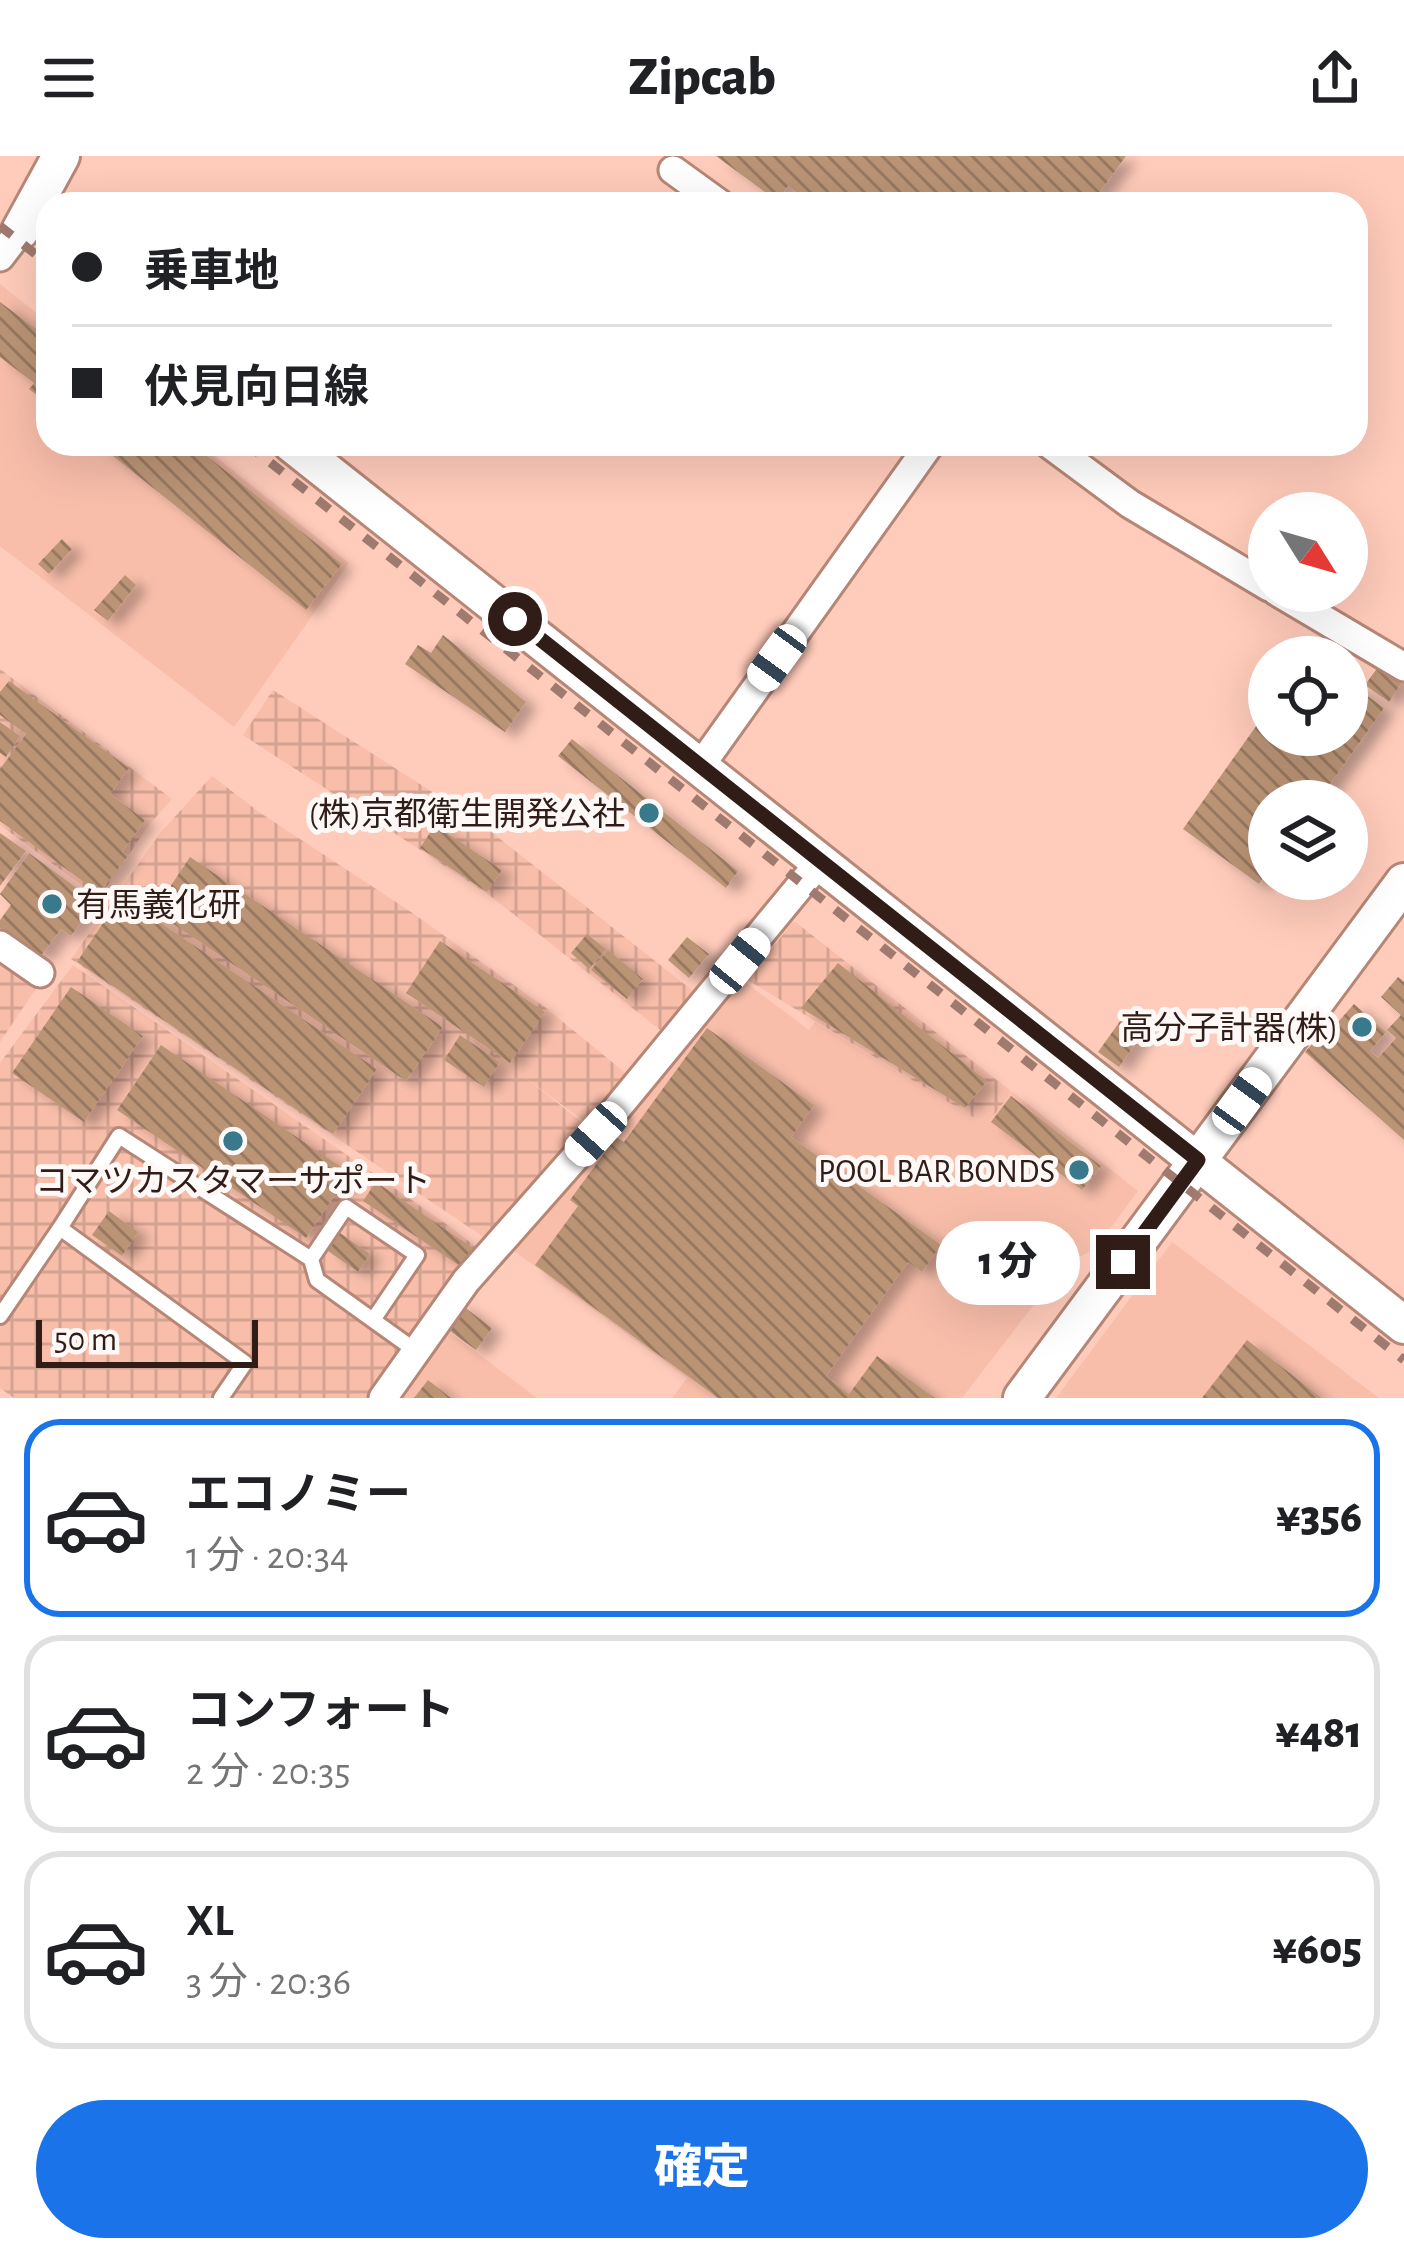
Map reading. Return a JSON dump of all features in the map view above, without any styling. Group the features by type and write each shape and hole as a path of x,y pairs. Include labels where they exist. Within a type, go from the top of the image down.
{"street":[{"path":"42,192 61,156"},
{"path":"673,170 703,192"},
{"path":"17,238 36,203"},
{"path":"307,456 1404,1325"},
{"path":"701,765 921,456"},
{"path":"1065,456 1130,504 1248,575"},
{"path":"1310,612 1404,668"},
{"path":"382,1398 466,1281 596,1134 819,863"},
{"path":"1022,1398 1404,882"},
{"path":"0,945 40,973"}],"lane":[{"path":"0,1316 119,1136 311,1258 317,1280 416,1351"},
{"path":"311,1258 346,1207 417,1255 373,1320"},
{"path":"60,1228 245,1363 221,1398"}],"shaded area":[{"path":"0,284 36,312 36,456 215,456 349,563 234,727 0,546"},
{"path":"0,669 172,799 99,898 0,825"},
{"path":"273,690 476,820 697,994 664,1033 488,894 243,735"},
{"path":"212,776 546,1008 629,1076 588,1124 523,1076 587,1126 485,1238 71,959 161,832"},
{"path":"794,921 1012,1092 986,1125 746,979"},
{"path":"0,961 37,987 0,1042"},
{"path":"73,965 477,1248 369,1398 14,1398 0,1388 0,1063"},
{"path":"741,979 809,1030 815,1022 986,1125 1013,1092 1138,1191 1094,1250 1066,1263 962,1398 672,1398 687,1378 510,1248"},
{"path":"1172,1242 1379,1398 1056,1398"},
{"path":"444,1328 537,1398 397,1398"}],"building":[{"path":"716,156 1126,156 1100,192 796,192 788,186 784,192 765,192"},
{"path":"0,302 36,329 36,395 29,389 34,383 0,357"},
{"path":"113,456 207,456 342,564 306,610"},
{"path":"62,539 72,549 49,574 38,564"},
{"path":"125,575 136,585 108,621 94,610"},
{"path":"443,635 526,702 505,732 405,664 418,645 431,653"},
{"path":"1381,663 1404,679 1389,702 1368,687"},
{"path":"9,681 129,768 110,794 145,820 122,852 128,856 99,893 0,821 0,769 26,734 0,715 0,692"},
{"path":"1368,696 1384,708 1368,731"},
{"path":"0,722 20,736 6,757 0,753"},
{"path":"1248,738 1248,756 1350,756 1333,780 1248,780 1248,876 1183,829"},
{"name":"(株)京都衛生開発公社","path":"572,739 738,871 726,888 558,756"},
{"path":"435,825 502,870 487,892 420,848"},
{"path":"0,833 26,851 0,886"},
{"name":"有馬義化研","path":"29,853 96,902 71,936 61,929 40,957 0,928 11,905 0,894"},
{"path":"190,857 443,1027 406,1081 154,911"},
{"path":"121,896 377,1069 333,1134 77,962"},
{"path":"587,934 606,949 589,969 571,953"},
{"path":"687,937 709,954 689,978 668,960"},
{"path":"440,941 545,1012 510,1063 406,993"},
{"path":"608,950 643,979 627,999 591,970"},
{"path":"838,963 987,1081 965,1108 801,1008"},
{"path":"1398,977 1404,982 1404,1140 1305,1052 1354,1004 1386,1032 1370,1051 1378,1058 1396,1038 1387,1030 1401,1015 1381,997"},
{"path":"71,987 143,1036 84,1122 12,1073"},
{"path":"1123,1017 1144,1031 1119,1067 1098,1052"},
{"path":"707,1028 814,1105 791,1137 941,1245 922,1272 908,1262 826,1376 849,1394 877,1356 935,1398 718,1398 535,1265 578,1206 570,1200 616,1137 624,1142"},
{"path":"460,1035 500,1062 484,1087 444,1060"},
{"name":"コマツカスタマーサポート","path":"161,1045 350,1173 306,1238 117,1110"},
{"path":"1011,1096 1101,1166 1082,1190 991,1122"},
{"path":"376,1182 473,1248 460,1266 363,1201"},
{"path":"109,1211 138,1232 122,1256 92,1235"},
{"path":"340,1233 370,1254 358,1272 328,1251"},
{"path":"459,1303 492,1328 476,1350 443,1326"},
{"path":"1247,1340 1322,1398 1202,1398"},
{"path":"428,1380 451,1398 414,1398"}],"railway":[{"path":"0,226 36,254"},
{"path":"262,456 1404,1360"}],"place":[{"name":"(株)京都衛生開発公社","path":"649,813"},
{"name":"有馬義化研","path":"52,904"},
{"name":"高分子計器(株)","path":"1362,1027"},
{"name":"コマツカスタマーサポート","path":"233,1141"},
{"name":"POOL BAR BONDS","path":"1079,1170"}],"route":[{"path":"515,619 1198,1160 1123,1262"}]}
